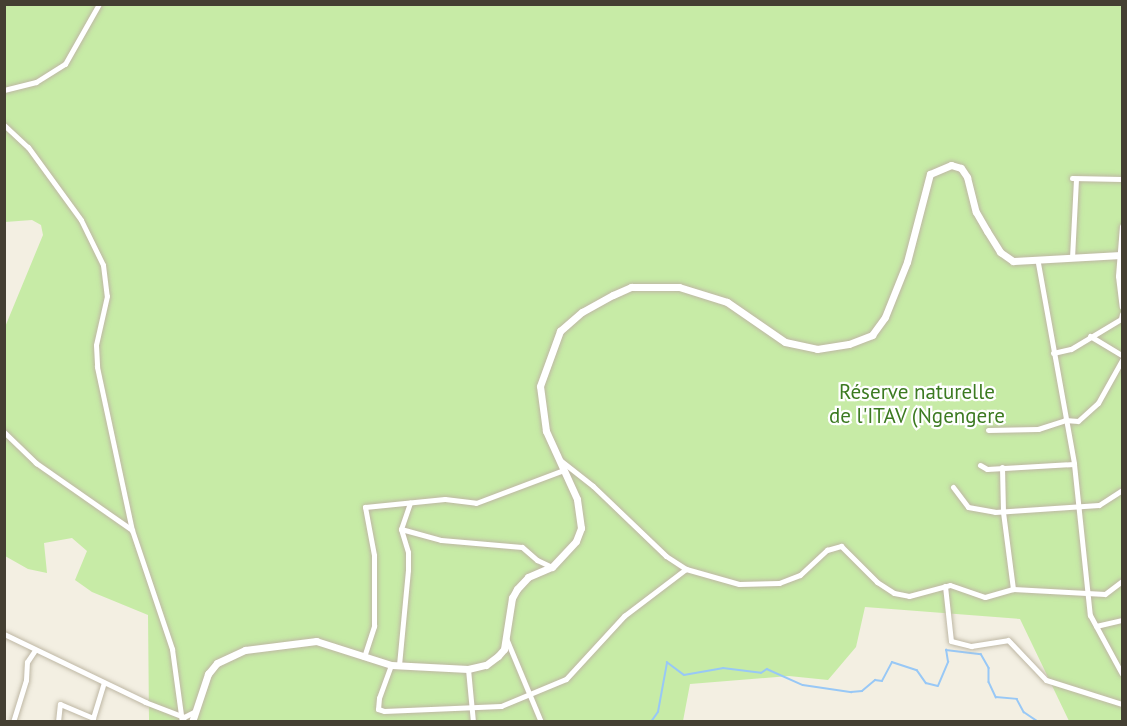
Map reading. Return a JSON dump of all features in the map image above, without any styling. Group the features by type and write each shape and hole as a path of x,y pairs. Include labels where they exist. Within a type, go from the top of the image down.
{"street":[{"path":"4,90 36,82 65,64 99,4"},
{"path":"4,125 28,147 81,220 103,265 107,296 96,345 97,366 132,530 172,649 181,718"},
{"path":"192,722 208,674 217,663 245,650 316,641 391,665 468,669 486,665 498,656 504,649 512,598 517,590 528,577 552,567 576,541 581,528 577,499 546,430 540,397 557,336 582,312 631,287 679,287 727,302 785,342 817,349 849,345 872,335 889,310 907,262 930,174 951,165 961,168 967,177 976,212 1000,252 1013,261 1038,263 1121,255"},
{"path":"1072,258 1074,178 1122,179"},
{"path":"1122,226 1122,307"},
{"path":"1038,263 1074,464 1090,615 1093,626 1096,626 1120,661 1122,674"},
{"path":"1053,353 1071,349 1121,319 1122,314"},
{"path":"1090,336 1122,355"},
{"path":"988,430 1038,429 1065,420 1078,421 1092,412 1122,360"},
{"path":"4,432 36,463 132,530"},
{"path":"560,460 593,486 649,542 686,569 739,584 778,583 800,575 826,550 841,546 877,582 894,592 920,595 945,586 985,597 1013,589 1105,594 1122,581"},
{"path":"980,465 987,469 1074,464"},
{"path":"1002,467 1003,512 1013,589"},
{"path":"364,657 374,626 374,555 365,507 446,499 476,503 564,470"},
{"path":"953,487 968,507 1003,512 1099,505 1122,490"},
{"path":"399,665 408,570 401,529 410,503"},
{"path":"401,529 441,540 522,547 537,560 552,567"},
{"path":"391,665 379,698 380,710 491,709 530,696 580,668 624,616 686,569"},
{"path":"945,586 951,641 971,646 1008,640 1046,680 1122,704"},
{"path":"1096,626 1122,620"},
{"path":"4,634 181,718 196,711"},
{"path":"506,637 541,722"},
{"path":"14,722 26,680 27,662 35,650"},
{"path":"468,669 473,722"},
{"path":"58,722 60,704 93,718 104,683"}],"green space":[{"name":"Réserve naturelle de l'ITAV (Ngengere","path":"5,5 1122,5 1122,721 1069,721 1020,619 865,607 856,647 828,680 789,676 690,684 683,721 149,721 148,615 92,592 75,580 87,551 72,538 44,543 47,573 28,569 5,556 5,327 43,235 41,225 32,220 5,222"}],"waterway":[{"path":"667,662 684,675 723,668 761,673 767,669 803,685 851,692 862,691 875,680 882,681 892,662 917,670 926,683 938,686 948,662 946,650 981,654 989,668 989,682 996,697 1017,699 1024,712 1039,722"},
{"path":"651,722 658,712 667,663"}]}
